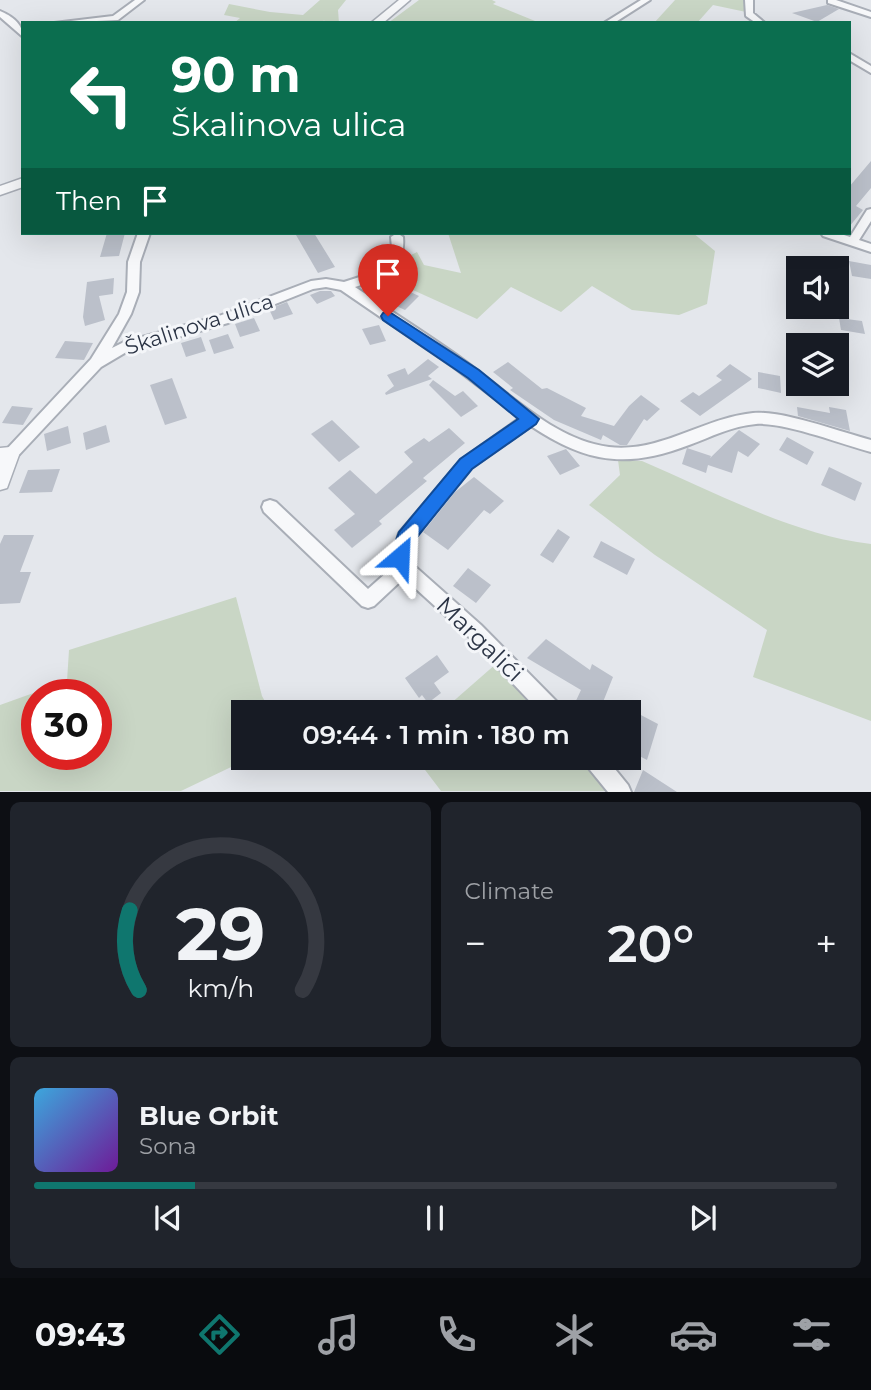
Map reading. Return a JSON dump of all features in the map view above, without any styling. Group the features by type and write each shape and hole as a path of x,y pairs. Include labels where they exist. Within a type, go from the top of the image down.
{"street":[{"path":"81,21 115,18 141,0"},
{"path":"379,21 405,0"},
{"path":"611,21 646,0"},
{"path":"749,0 750,14 759,21"},
{"path":"831,1 871,15"},
{"path":"0,13 20,26"},
{"path":"854,62 871,54"},
{"path":"854,62 869,69"},
{"path":"0,191 21,183"},
{"path":"853,241 871,212"},
{"path":"0,482 5,456 96,363 125,314 133,292 134,262 143,235"},
{"path":"834,235 871,248"},
{"name":"Škalinova ulica","path":"96,363 124,347 223,320 311,285 326,283 344,286 372,278 386,270 398,250 397,237"},
{"path":"344,286 473,374 530,419 561,437 613,454 664,450 754,417 770,418 871,446"},
{"path":"270,507 368,600 404,567 400,557 405,538 456,475 477,455 530,419"},
{"name":"Margalići","path":"404,567 475,631 541,700"},
{"path":"603,770 621,792"}],"green space":[{"path":"320,0 346,0 338,10 339,21 236,21 240,18 224,15 229,4 303,15"},
{"path":"419,0 492,0 496,2 493,4 535,21 391,21"},
{"path":"675,0 750,0 746,12 713,5 699,21 656,21"},
{"path":"449,235 695,235 715,251 707,304 679,315 632,310 592,286 561,312 511,287 477,319 382,276 417,252 424,265 461,273"},
{"path":"618,460 642,461 783,522 841,539 871,544 871,721 753,677 767,630 655,555 589,505 620,475"},
{"path":"236,597 264,700 231,700 231,767 181,791 0,791 0,705 21,697 21,770 112,770 112,679 67,679 69,650"},
{"path":"497,663 533,700 455,700"},
{"path":"425,770 593,770 610,791 441,791"}],"building":[{"path":"827,5 839,9 819,21 792,13"},
{"path":"871,161 871,188 856,206 863,210 851,225 851,185"},
{"path":"106,235 124,235 119,256 100,257"},
{"path":"296,235 315,235 335,267 318,273"},
{"path":"849,261 871,265 871,279 852,276"},
{"path":"114,278 113,294 99,296 105,320 85,326 83,317 87,282"},
{"path":"395,285 419,296 405,310 381,299"},
{"path":"331,291 335,296 317,304 310,295"},
{"path":"287,302 293,314 274,320 269,309"},
{"path":"254,318 260,331 240,337 235,324"},
{"path":"839,319 862,321 865,334 841,330"},
{"path":"379,325 386,341 370,345 362,329"},
{"path":"228,334 234,348 214,354 209,340"},
{"path":"201,337 206,351 186,357 181,343"},
{"path":"65,341 93,343 84,360 55,358"},
{"path":"428,359 439,367 428,376 432,379 386,395 394,386 387,375 405,368 408,375"},
{"path":"508,362 542,389 547,388 586,408 581,416 614,426 641,395 660,409 647,421 644,419 627,445 620,445 603,435 601,440 554,420 510,390 513,388 493,372"},
{"path":"730,364 752,379 700,416 680,401 693,392 699,396 722,380 716,376"},
{"path":"758,372 780,376 781,393 758,388"},
{"path":"172,378 187,418 165,425 150,385"},
{"path":"433,380 455,396 463,391 478,406 461,417 429,385"},
{"path":"12,406 33,408 23,425 2,423"},
{"path":"797,407 830,413 829,407 846,410 850,431 798,416"},
{"path":"332,420 360,447 339,462 311,434"},
{"path":"106,425 110,442 86,450 83,433"},
{"path":"68,426 71,443 47,451 44,434"},
{"path":"449,428 465,443 423,478 427,481 379,521 382,524 352,548 334,530 355,514 328,488 350,470 376,494 413,462 404,452 424,438 429,442"},
{"path":"739,430 760,444 748,457 738,451 732,473 708,465 706,473 682,464 687,448 711,456 710,458"},
{"path":"787,437 814,452 807,465 779,450"},
{"path":"566,449 580,466 560,475 547,456"},
{"path":"829,467 862,483 855,501 821,485"},
{"path":"60,469 52,492 19,493 28,470"},
{"path":"474,477 504,501 490,514 484,510 448,550 423,532 455,492"},
{"path":"558,529 570,537 553,563 540,555"},
{"path":"4,535 34,535 20,572 31,572 20,603 0,604 0,544"},
{"path":"601,541 635,559 627,575 593,557"},
{"path":"468,568 491,585 476,603 453,586"},
{"path":"546,639 590,670 592,664 613,677 604,700 576,700 581,690 527,658"},
{"path":"437,655 449,672 434,683 441,693 432,700 426,700 422,695 419,698 405,678"},
{"path":"641,715 658,724 647,760 641,757"},
{"path":"643,770 677,792 634,792"}],"route":[{"path":"388,316 473,374 530,419 466,464 405,538 400,557"}]}
